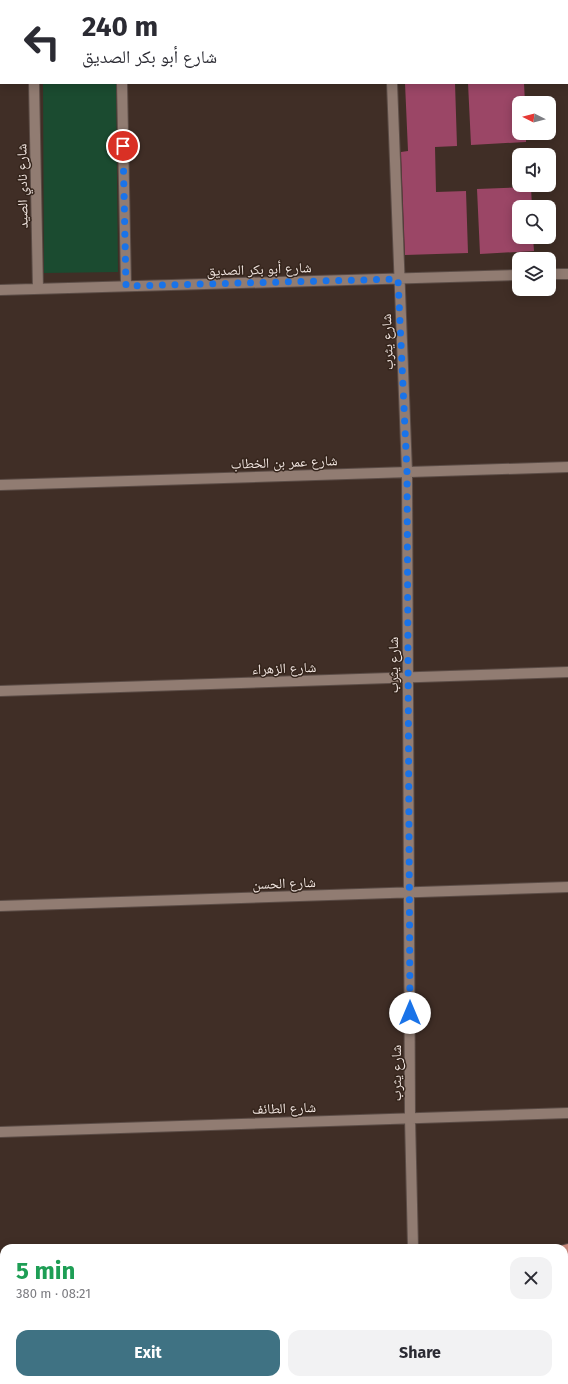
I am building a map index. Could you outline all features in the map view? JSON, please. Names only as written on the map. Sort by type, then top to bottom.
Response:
[{"type":"street","name":"شارع نادي الصيد","points":[[34,84],[38,289]]},
{"type":"street","points":[[122,84],[126,286]]},
{"type":"street","name":"شارع يثرب","points":[[392,84],[398,279],[407,472],[410,1118],[413,1244]]},
{"type":"street","points":[[556,274],[568,274]]},
{"type":"street","name":"شارع أبو بكر الصديق","points":[[0,290],[512,275]]},
{"type":"street","name":"شارع عمر بن الخطاب","points":[[0,485],[568,467]]},
{"type":"street","name":"شارع الزهراء","points":[[0,691],[568,672]]},
{"type":"street","name":"شارع الحسن","points":[[0,906],[568,887]]},
{"type":"street","name":"شارع الطائف","points":[[0,1132],[568,1112]]},
{"type":"green space","points":[[43,84],[116,84],[118,272],[44,273]]},
{"type":"building","points":[[405,84],[455,84],[457,146],[435,147],[436,192],[466,191],[468,253],[405,255],[401,152],[408,151]]},
{"type":"building","points":[[468,84],[524,84],[525,96],[512,96],[512,140],[526,140],[526,142],[471,145]]},
{"type":"building","points":[[512,188],[512,192],[531,192],[532,200],[512,200],[512,244],[534,244],[534,251],[480,254],[477,189]]},
{"type":"route","points":[[123,146],[126,286],[398,279],[407,472],[410,1013]]}]
